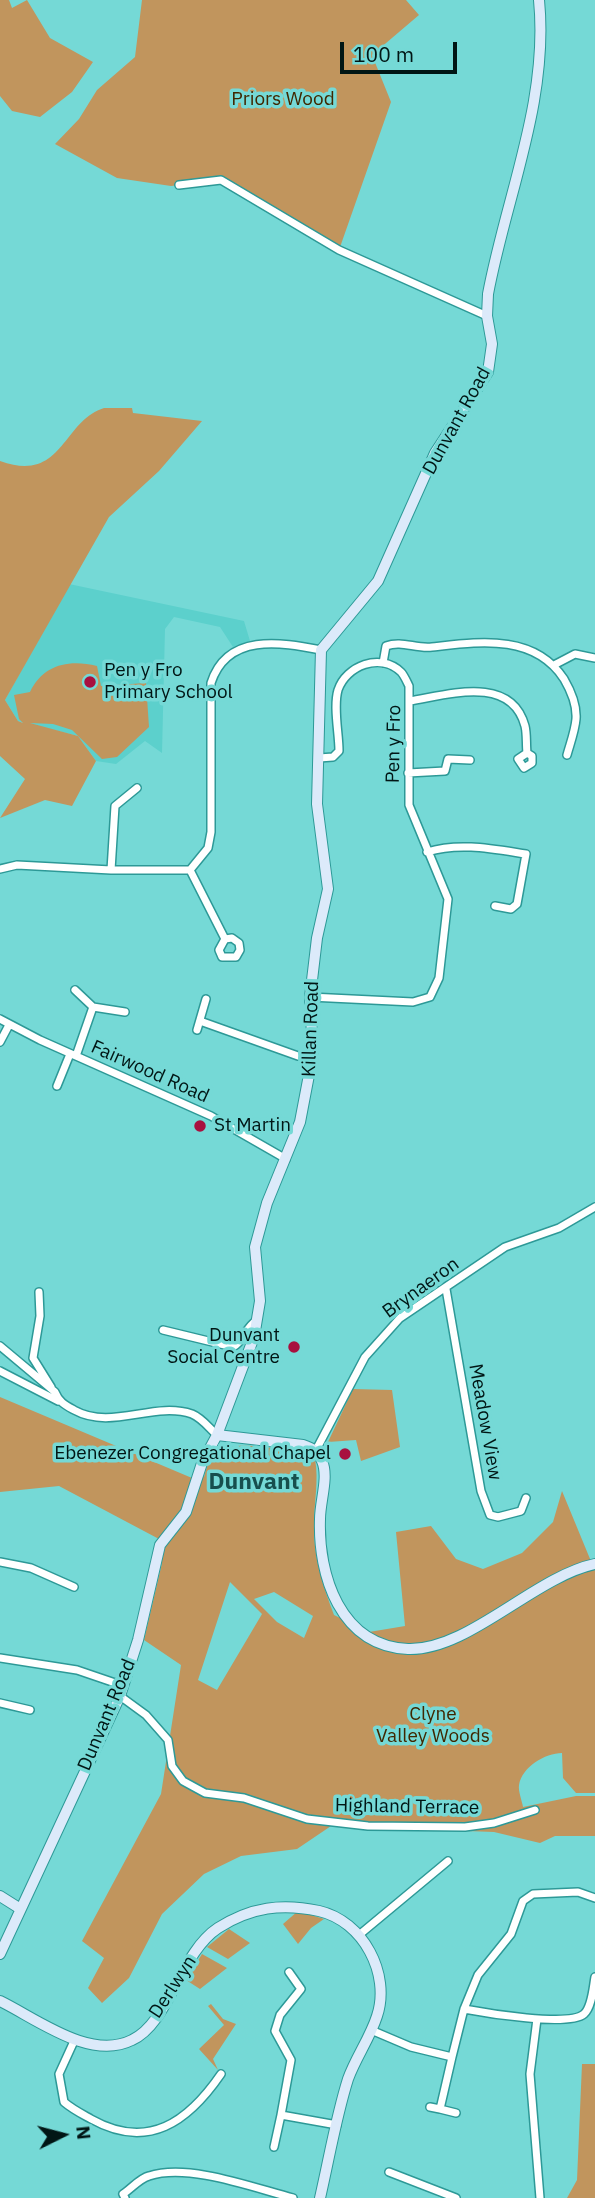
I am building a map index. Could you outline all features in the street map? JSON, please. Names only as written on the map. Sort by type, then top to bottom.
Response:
[{"type":"street","name":"Dunvant Road","points":[[321,650],[378,581],[435,453],[488,372],[492,344],[487,316],[496,254],[532,114],[541,60],[538,0]]},
{"type":"street","points":[[179,185],[221,180],[339,250],[487,316]]},
{"type":"street","points":[[190,870],[208,848],[211,832],[211,683],[221,663],[245,646],[265,642],[321,650]]},
{"type":"street","points":[[319,758],[333,757],[339,751],[337,694],[349,671],[363,664],[383,663],[386,646],[397,642],[425,648],[457,642],[496,642],[524,648],[554,665],[573,695],[576,711],[566,755]]},
{"type":"street","name":"Killan Road","points":[[217,1435],[254,1337],[260,1301],[255,1247],[267,1203],[300,1122],[313,1054],[310,997],[317,938],[328,890],[317,804],[321,650]]},
{"type":"street","points":[[554,665],[575,654],[595,658]]},
{"type":"street","name":"Pen y Fro","points":[[310,997],[413,1002],[430,997],[439,978],[448,899],[409,805],[409,686],[401,671],[383,663]]},
{"type":"street","points":[[410,701],[468,691],[504,698],[516,709],[525,726],[527,753]]},
{"type":"street","points":[[408,773],[445,771],[448,759],[470,761]]},
{"type":"street","points":[[111,870],[115,806],[137,788]]},
{"type":"street","points":[[427,852],[442,847],[479,847],[526,853],[517,904],[511,909],[495,906]]},
{"type":"street","points":[[0,870],[17,864],[111,870],[190,870]]},
{"type":"street","points":[[190,870],[225,939]]},
{"type":"street","points":[[75,990],[93,1007],[125,1012]]},
{"type":"street","points":[[197,1030],[206,999]]},
{"type":"street","points":[[57,1086],[93,1007]]},
{"type":"street","name":"Fairwood Road","points":[[0,1019],[73,1055],[211,1116],[286,1158]]},
{"type":"street","points":[[200,1021],[298,1056],[313,1054]]},
{"type":"street","points":[[0,1042],[9,1025]]},
{"type":"street","name":"Brynaeron","points":[[316,1450],[365,1357],[400,1318],[505,1247],[559,1228],[595,1207]]},
{"type":"street","name":"Meadow View","points":[[446,1289],[481,1490],[490,1515],[498,1517],[521,1511],[526,1498]]},
{"type":"street","points":[[39,1292],[40,1316],[33,1357],[58,1401]]},
{"type":"street","points":[[163,1330],[233,1347],[239,1343],[248,1326],[256,1321]]},
{"type":"street","points":[[0,1346],[55,1392]]},
{"type":"street","points":[[0,1371],[86,1416],[106,1419],[164,1412],[189,1413],[198,1417],[217,1435],[303,1445],[316,1450],[323,1463],[320,1520],[327,1585],[350,1623],[368,1637],[407,1649],[432,1646],[454,1638],[554,1580],[595,1564]]},
{"type":"street","name":"Dunvant Road","points":[[0,1954],[19,1908],[122,1691],[138,1640],[160,1545],[186,1513],[202,1463],[217,1435]]},
{"type":"street","points":[[0,1562],[31,1568],[57,1584],[74,1587]]},
{"type":"street","name":"Highland Terrace","points":[[0,1658],[77,1670],[122,1691],[168,1740],[172,1766],[183,1781],[205,1793],[244,1798],[307,1819],[368,1826],[465,1827],[494,1823],[535,1810]]},
{"type":"street","points":[[0,1703],[27,1708],[24,1697]]},
{"type":"street","points":[[359,1935],[449,1861]]},
{"type":"street","points":[[440,2109],[464,2008],[478,1975],[511,1934],[523,1901],[533,1894],[562,1892],[578,1892],[595,1898]]},
{"type":"street","points":[[0,1896],[19,1908]]},
{"type":"street","name":"Derlwyn","points":[[0,2001],[75,2039],[102,2048],[134,2040],[163,2010],[177,1978],[195,1952],[216,1929],[248,1911],[290,1905],[330,1914],[359,1935],[380,1974],[378,2013],[349,2078],[320,2198]]},
{"type":"street","points":[[274,2147],[293,2071],[291,2060],[275,2031],[280,2015],[304,1992],[289,1972]]},
{"type":"street","points":[[464,2008],[494,2015],[537,2019],[580,2017],[587,2011],[595,1977]]},
{"type":"street","points":[[537,2019],[530,2074],[540,2198]]},
{"type":"street","points":[[371,2029],[411,2047],[452,2057]]},
{"type":"street","points":[[75,2039],[59,2074],[64,2102],[121,2134],[146,2133],[175,2123],[203,2100],[221,2074]]},
{"type":"street","points":[[430,2107],[456,2113]]},
{"type":"street","points":[[281,2115],[337,2125]]},
{"type":"street","points":[[122,2197],[148,2176],[174,2172],[244,2190],[293,2198]]},
{"type":"street","points":[[389,2172],[397,2179],[459,2197]]},
{"type":"shaded area","name":"Pen y Fro Primary School","points":[[69,584],[244,621],[250,641],[233,647],[220,627],[174,617],[165,629],[162,753],[145,741],[116,764],[96,761],[78,736],[18,721],[5,700]]},
{"type":"green space","points":[[0,0],[9,0],[12,8],[27,0],[50,38],[93,62],[72,92],[40,117],[12,111],[0,96]]},
{"type":"green space","name":"Priors Wood","points":[[142,0],[406,0],[419,15],[372,55],[391,102],[339,250],[221,180],[171,186],[117,178],[55,144],[79,119],[97,90],[135,57]]},
{"type":"green space","points":[[104,408],[132,408],[133,413],[202,421],[159,471],[109,517],[5,700],[18,721],[23,723],[19,719],[14,695],[30,692],[42,676],[57,666],[76,663],[97,666],[101,686],[146,683],[149,727],[117,757],[102,759],[72,730],[53,724],[30,723],[78,736],[96,761],[72,806],[45,800],[0,818],[25,779],[0,756],[0,461],[21,466],[37,464],[50,458],[79,425]]},
{"type":"green space","points":[[353,1389],[392,1390],[400,1447],[361,1461],[356,1440],[328,1442]]},
{"type":"green space","name":"Clyne Valley Woods","points":[[0,1397],[192,1478],[204,1477],[214,1454],[229,1447],[268,1447],[307,1455],[315,1459],[315,1548],[330,1604],[334,1615],[369,1632],[405,1626],[396,1532],[431,1526],[456,1559],[483,1569],[522,1553],[553,1522],[562,1491],[595,1571],[595,1793],[576,1793],[563,1778],[562,1753],[542,1758],[529,1767],[521,1778],[519,1790],[523,1807],[576,1796],[595,1796],[595,1836],[555,1836],[540,1843],[494,1832],[331,1826],[297,1849],[241,1856],[204,1874],[162,1914],[129,1978],[102,2003],[88,1988],[104,1958],[82,1941],[161,1794],[181,1665],[144,1640],[162,1563],[159,1539],[59,1486],[0,1492]],"holes":[[[230,1582],[262,1614],[217,1690],[198,1680]],[[274,1592],[313,1616],[304,1638],[277,1622],[254,1599]]]},
{"type":"green space","points":[[298,1911],[324,1919],[311,1928],[298,1944],[283,1924]]},
{"type":"green space","points":[[229,1929],[250,1943],[228,1959],[207,1947]]},
{"type":"green space","points":[[202,1954],[227,1968],[200,1989],[186,1980]]},
{"type":"green space","points":[[211,2004],[223,2019],[236,2024],[213,2059],[218,2070],[199,2049],[224,2025],[208,2006]]},
{"type":"green space","points":[[582,2064],[595,2064],[595,2198],[567,2198],[577,2180]]},
{"type":"place","name":"Pen y Fro Primary School","points":[[90,682]]},
{"type":"place","name":"St Martin","points":[[200,1126]]},
{"type":"place","name":"Dunvant Social Centre","points":[[294,1347]]},
{"type":"place","name":"Ebenezer Congregational Chapel","points":[[345,1454]]},
{"type":"district","name":"Dunvant","points":[[254,1482]]}]
